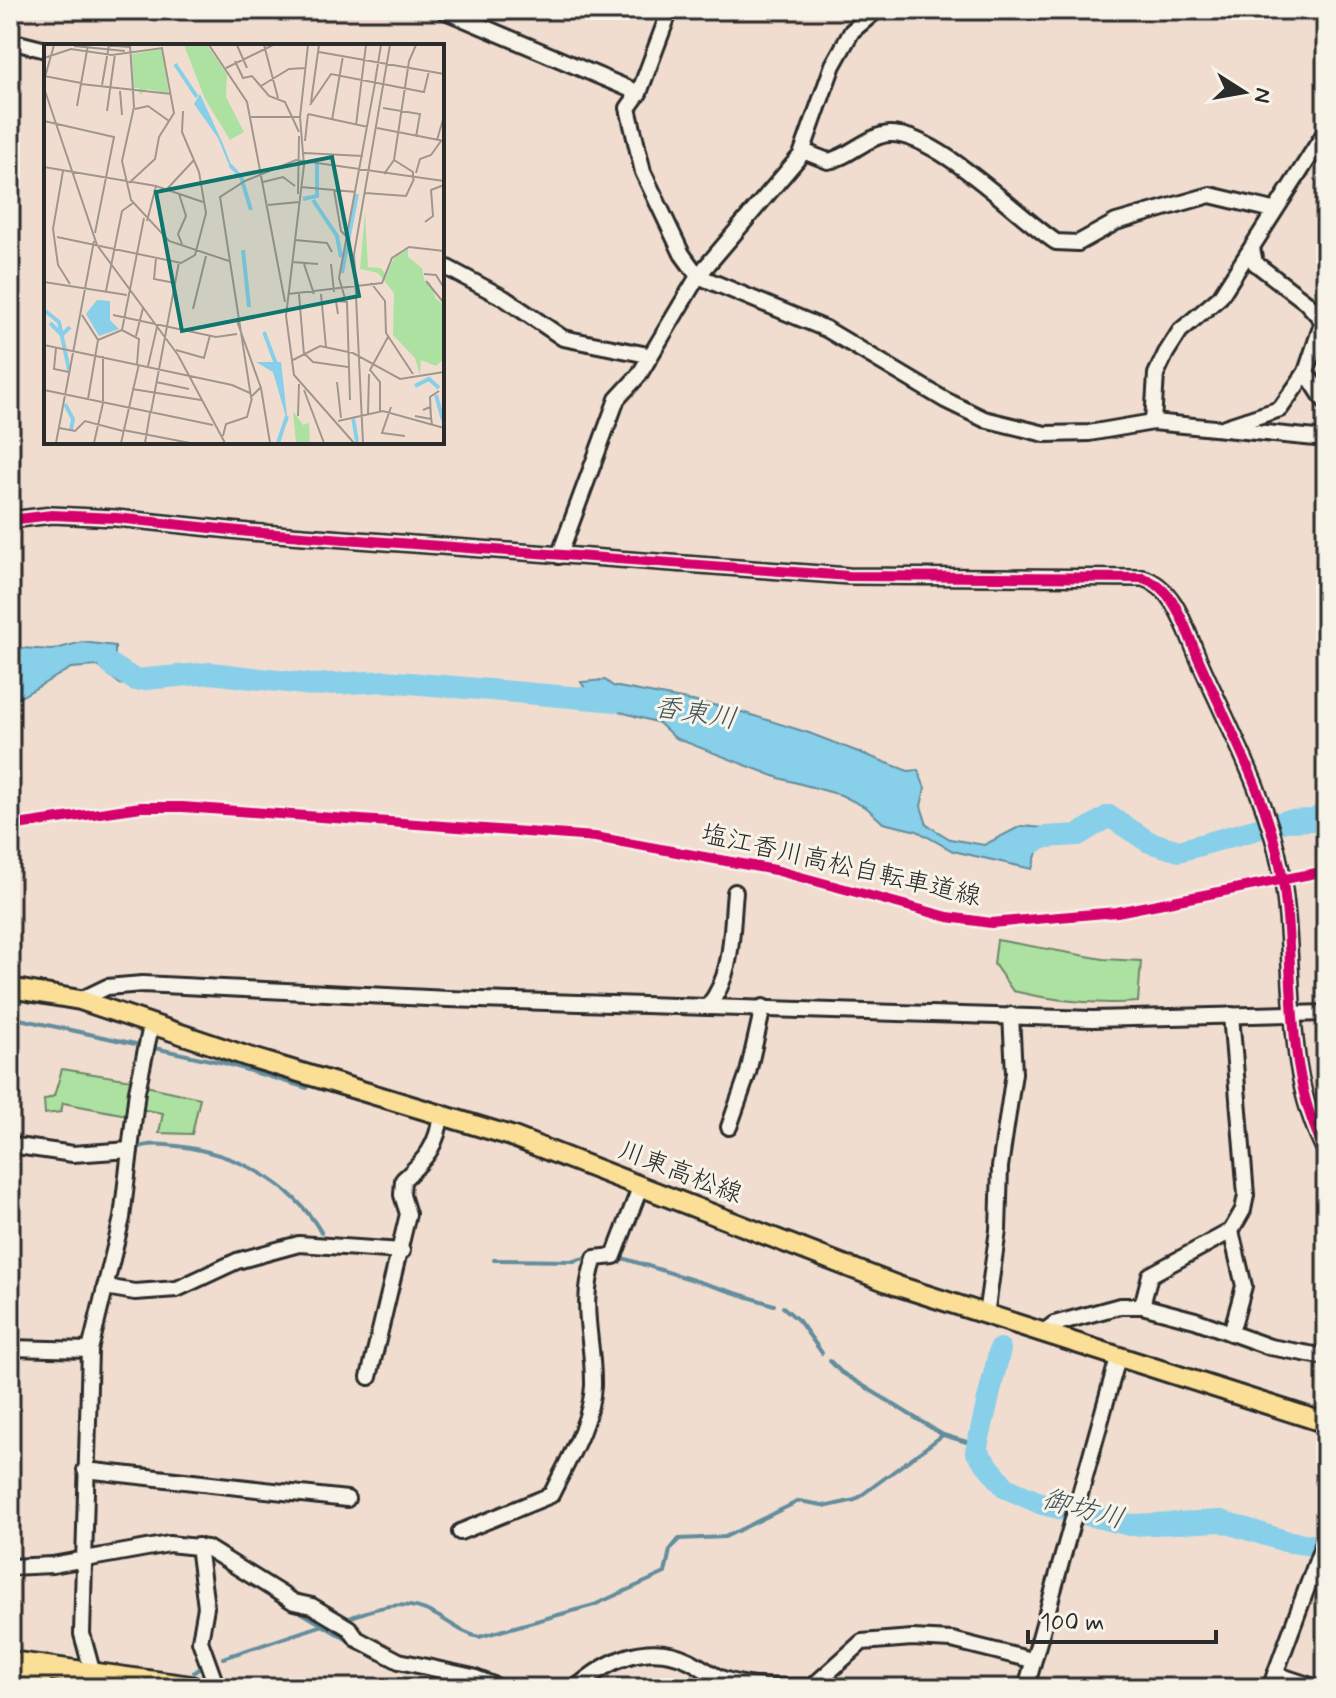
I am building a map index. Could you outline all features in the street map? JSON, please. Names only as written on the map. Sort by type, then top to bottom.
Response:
[{"type":"highway","points":[[10,1663],[92,1681],[191,1688]]},
{"type":"highway","points":[[10,1684],[42,1688]]},
{"type":"main road","name":"川東高松線","points":[[10,988],[80,1000],[151,1026],[441,1114],[641,1185],[898,1286],[1326,1423]]},
{"type":"street","points":[[670,10],[639,93],[628,108],[633,142],[643,172],[682,254],[698,276],[826,329],[945,400],[984,419],[1045,434],[1089,433],[1153,422],[1326,439]]},
{"type":"street","points":[[559,556],[602,430],[617,399],[639,375],[648,355],[698,276],[803,151],[833,65],[852,31],[877,10]]},
{"type":"street","points":[[450,11],[639,93]]},
{"type":"street","points":[[10,41],[44,50]]},
{"type":"street","points":[[1153,422],[1156,374],[1166,353],[1180,331],[1220,297],[1326,131]]},
{"type":"street","points":[[803,151],[828,161],[878,137],[904,137],[950,158],[1056,242],[1078,243],[1116,222],[1210,195],[1273,210]]},
{"type":"street","points":[[1220,429],[1280,409],[1306,372],[1323,321],[1306,302],[1255,263],[1252,248]]},
{"type":"street","points":[[444,266],[504,298],[563,338],[648,355]]},
{"type":"street","points":[[1306,372],[1326,403]]},
{"type":"street","points":[[10,520],[52,515],[116,518],[559,556],[924,579],[1143,578],[1156,582],[1166,591],[1249,770],[1281,872],[1291,959],[1292,1013],[1305,1096],[1326,1152]]},
{"type":"street","points":[[708,1006],[721,991],[727,972],[735,892]]},
{"type":"street","points":[[80,1000],[107,987],[142,984],[448,999],[1093,1019],[1326,1013]]},
{"type":"street","points":[[729,1127],[748,1073],[763,1007]]},
{"type":"street","points":[[986,1315],[998,1230],[1000,1167],[1014,1073],[1011,1015]]},
{"type":"street","points":[[1142,1306],[1150,1275],[1231,1231],[1243,1210],[1246,1195],[1231,1015]]},
{"type":"street","points":[[92,1681],[82,1634],[90,1350],[122,1218],[137,1091],[151,1026]]},
{"type":"street","points":[[369,1377],[402,1251],[408,1214],[402,1195],[403,1180],[427,1158],[438,1139],[441,1114]]},
{"type":"street","points":[[10,1145],[73,1154],[130,1150]]},
{"type":"street","points":[[460,1532],[551,1495],[577,1441],[593,1387],[585,1308],[586,1283],[595,1258],[614,1256],[641,1185]]},
{"type":"street","points":[[1231,1231],[1244,1286],[1231,1333]]},
{"type":"street","points":[[105,1287],[135,1292],[177,1289],[237,1261],[299,1244],[402,1251]]},
{"type":"street","points":[[1042,1333],[1054,1324],[1120,1306],[1142,1306],[1270,1347],[1326,1357]]},
{"type":"street","points":[[10,1348],[90,1350]]},
{"type":"street","points":[[1026,1688],[1118,1358]]},
{"type":"street","points":[[85,1470],[347,1499]]},
{"type":"street","points":[[1317,1688],[1272,1681],[1326,1536]]},
{"type":"street","points":[[10,1567],[52,1565],[169,1544],[207,1548],[294,1602],[312,1606],[349,1628],[357,1639],[399,1661],[473,1677],[501,1688]]},
{"type":"street","points":[[198,1546],[206,1607],[200,1641],[217,1688]]},
{"type":"street","points":[[576,1688],[588,1677],[636,1651],[663,1651],[686,1659],[723,1679],[751,1687],[812,1688],[862,1642],[912,1638],[952,1640],[1032,1660]]},
{"type":"green space","points":[[997,940],[1103,959],[1141,961],[1138,1002],[1075,1001],[1013,991],[994,964]]},
{"type":"green space","points":[[62,1069],[132,1080],[127,1115],[63,1103],[61,1112],[45,1114],[44,1100],[54,1096]]},
{"type":"green space","points":[[146,1086],[200,1098],[192,1134],[159,1133],[163,1113],[140,1109]]},
{"type":"water","points":[[82,642],[115,646],[115,666],[135,675],[136,686],[120,684],[98,666],[71,668],[10,703],[10,656],[22,648],[52,650]]},
{"type":"water","points":[[605,680],[613,686],[729,708],[809,733],[908,771],[918,770],[925,788],[921,806],[927,825],[950,839],[984,845],[1021,826],[1044,828],[1032,869],[953,851],[917,831],[883,823],[867,808],[841,795],[779,778],[675,738],[659,723],[596,705],[581,682]]},
{"type":"waterway","name":"香東川","points":[[110,664],[135,680],[211,673],[312,685],[386,681],[617,701]]},
{"type":"waterway","name":"香東川","points":[[1010,852],[1046,837],[1078,835],[1109,816],[1149,842],[1179,851],[1286,821],[1314,820],[1326,812]]},
{"type":"waterway","points":[[10,1017],[224,1063],[307,1088]]},
{"type":"waterway","points":[[135,1149],[160,1144],[177,1146],[240,1163],[259,1172],[294,1198],[321,1232]]},
{"type":"waterway","points":[[494,1260],[574,1261],[588,1257]]},
{"type":"waterway","points":[[619,1257],[774,1305]]},
{"type":"waterway","points":[[783,1307],[799,1321],[822,1353]]},
{"type":"waterway","name":"御坊川","points":[[1000,1349],[976,1451],[1006,1488],[1042,1504],[1130,1525],[1221,1521],[1285,1541],[1311,1545]]},
{"type":"waterway","points":[[830,1361],[841,1372],[943,1435]]},
{"type":"waterway","points":[[349,1618],[391,1606],[412,1606],[479,1637],[594,1605],[665,1573],[670,1550],[679,1539],[725,1537],[799,1501],[828,1506],[855,1500],[943,1435],[977,1445]]},
{"type":"waterway","points":[[292,1607],[353,1643]]},
{"type":"waterway","points":[[223,1658],[323,1625]]},
{"type":"waterway","points":[[194,1672],[204,1666]]},
{"type":"cycle path","points":[[10,520],[52,515],[116,518],[249,532],[849,576],[1143,578],[1154,583],[1172,601],[1184,624],[1246,763],[1275,843],[1286,905],[1296,1050],[1302,1085],[1326,1152]]},
{"type":"cycle path","name":"塩江香川高松自転車道線","points":[[10,826],[141,807],[183,807],[595,837],[775,870],[948,917],[991,923],[1117,912],[1326,871]]}]
